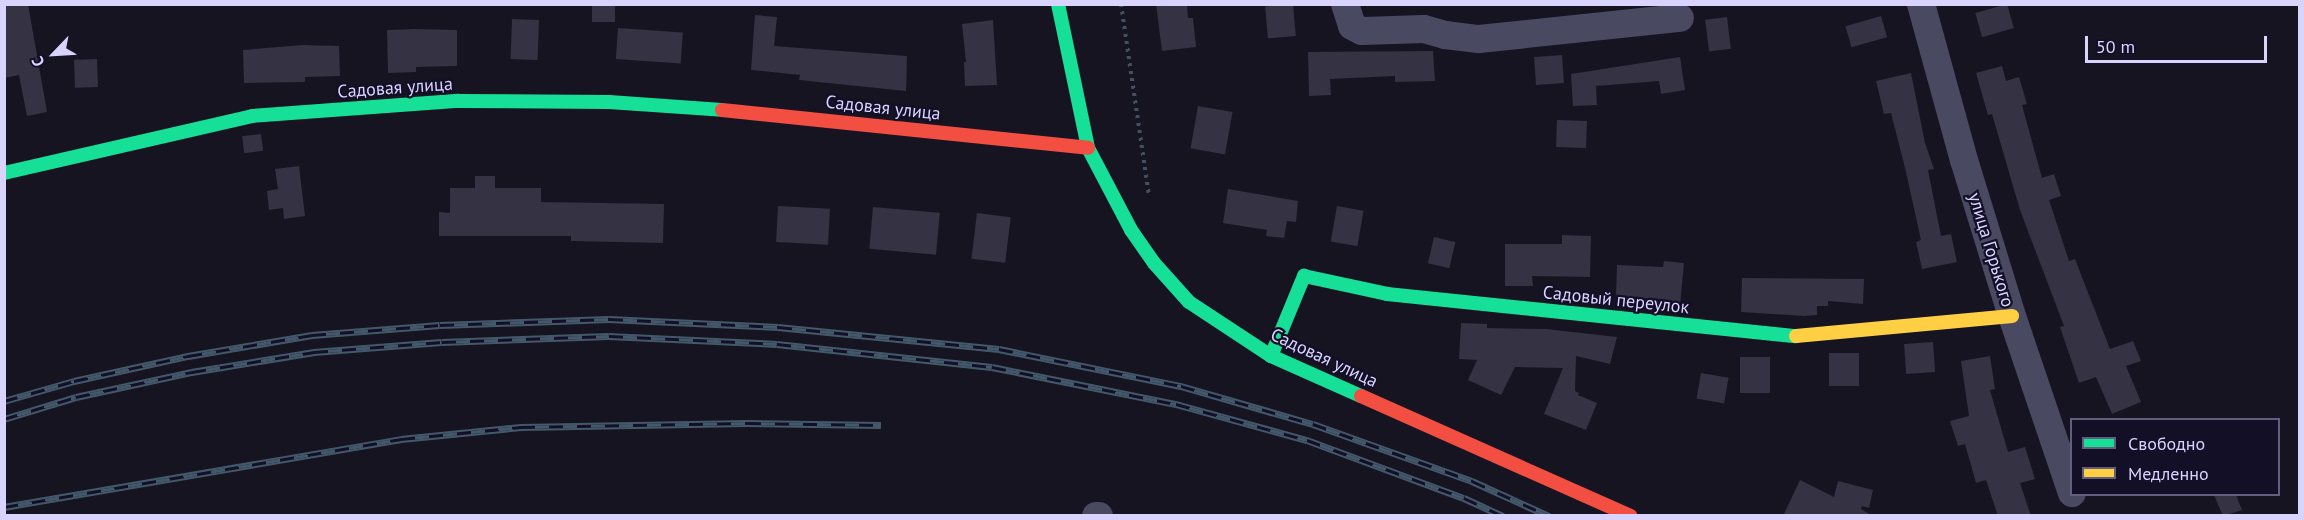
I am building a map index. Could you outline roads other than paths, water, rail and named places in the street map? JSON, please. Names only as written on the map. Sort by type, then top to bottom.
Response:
[{"type":"street","points":[[1058,4],[1088,148]]},
{"type":"street","points":[[1345,4],[1352,26],[1362,31],[1424,28],[1445,35],[1479,39],[1680,18]]},
{"type":"street","name":"улица Горького","points":[[1921,4],[1964,160],[2012,316],[2070,488]]},
{"type":"street","name":"Садовая улица","points":[[4,173],[252,116],[458,101],[609,102],[769,114],[1088,148],[1131,230],[1154,263],[1190,302],[1270,356],[1630,516]]},
{"type":"street","name":"Садовый переулок","points":[[1270,356],[1304,276],[1388,294],[1791,336],[2012,316]]},
{"type":"street","name":"улица Горького","points":[[2073,496],[2079,516]]},
{"type":"railway","points":[[4,401],[74,381],[188,356],[312,335],[440,325],[609,319],[778,327],[999,349],[1181,386],[1313,424],[1472,481],[1549,516]]},
{"type":"railway","points":[[4,419],[76,397],[192,372],[314,352],[442,342],[609,336],[777,344],[992,367],[1176,404],[1307,440],[1464,498],[1503,516]]},
{"type":"railway","points":[[4,507],[401,439],[521,427],[747,423],[881,425]]}]
